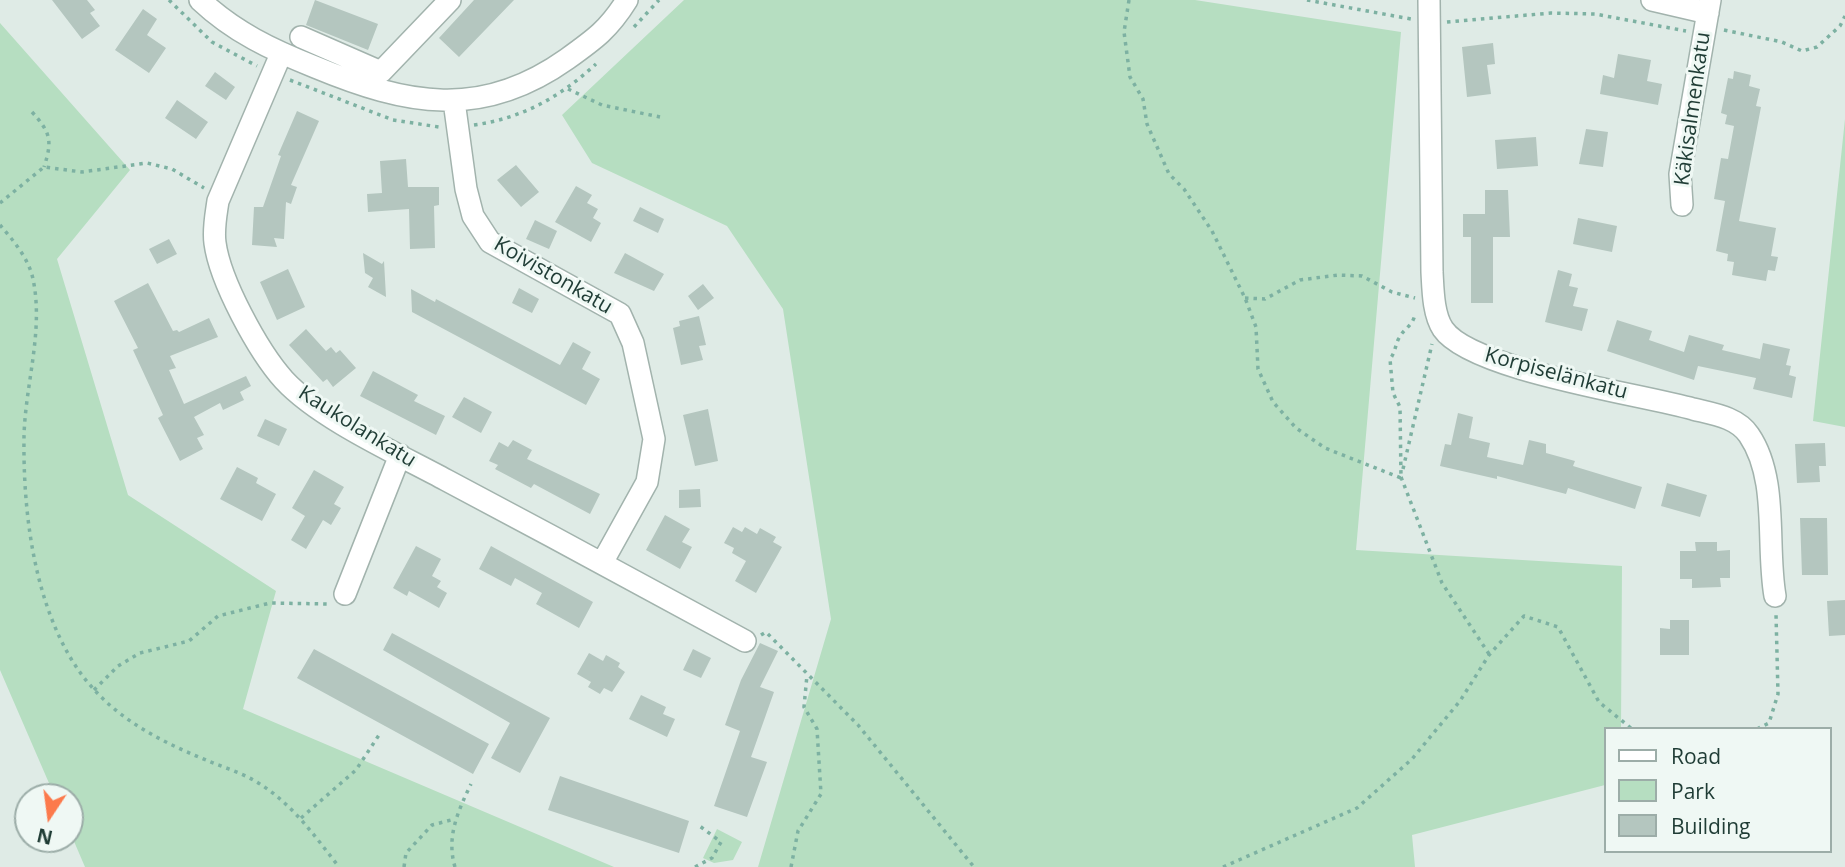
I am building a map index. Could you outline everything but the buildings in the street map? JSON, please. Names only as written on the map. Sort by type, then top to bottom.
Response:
[{"type":"street","points":[[200,0],[222,20],[281,54],[383,93],[454,101],[495,95],[538,78],[591,44],[611,27],[627,0]]},
{"type":"street","points":[[301,37],[381,72],[450,0]]},
{"type":"street","points":[[1429,0],[1426,298],[1441,324]]},
{"type":"street","points":[[1652,0],[1706,18]]},
{"type":"street","name":"Käkisalmenkatu","points":[[1682,205],[1680,174],[1706,18]]},
{"type":"street","name":"Kaukolankatu","points":[[281,54],[218,201],[215,244],[243,314],[272,363],[300,395],[400,455],[745,641]]},
{"type":"street","name":"Koivistonkatu","points":[[454,101],[466,189],[473,216],[490,242],[620,314],[633,343],[654,439],[648,482],[601,563]]},
{"type":"street","name":"Korpiselänkatu","points":[[1441,324],[1465,348],[1503,363],[1692,408],[1738,424],[1748,433],[1763,459],[1770,566],[1775,596]]},
{"type":"street","points":[[345,594],[400,455]]},
{"type":"path","points":[[1129,0],[1124,32],[1130,77],[1143,99],[1147,124],[1169,174],[1184,189],[1212,232],[1245,298],[1256,327],[1258,369],[1273,402],[1296,428],[1325,448],[1401,478]]},
{"type":"path","points":[[1307,0],[1429,22],[1469,22],[1551,13],[1706,18],[1802,51],[1817,47],[1839,26],[1845,16]]},
{"type":"path","points":[[568,89],[602,105],[660,117]]},
{"type":"path","points":[[0,203],[44,167],[49,150],[48,130],[32,112]]},
{"type":"path","points":[[44,167],[82,172],[148,163],[172,169],[196,181],[218,201]]},
{"type":"path","points":[[0,225],[24,258],[33,277],[36,329],[25,406],[24,461],[32,539],[43,590],[69,656],[94,690],[129,723],[163,743],[253,780],[279,797],[301,818],[339,867]]},
{"type":"path","points":[[1245,298],[1265,299],[1300,280],[1338,275],[1362,276],[1392,292],[1426,298],[1399,338],[1398,349],[1390,359],[1393,393],[1400,407],[1401,478],[1442,583],[1489,654]]},
{"type":"path","points":[[1401,478],[1434,333],[1441,324]]},
{"type":"path","points":[[94,690],[118,666],[140,653],[189,641],[218,616],[270,604],[326,606],[345,594]]},
{"type":"path","points":[[1761,727],[1769,723],[1778,694],[1775,596]]},
{"type":"path","points":[[1223,867],[1357,808],[1412,759],[1460,701],[1489,654],[1524,616],[1558,627],[1599,702],[1630,727]]},
{"type":"path","points":[[745,641],[766,632],[858,725],[974,867]]},
{"type":"path","points":[[791,867],[798,831],[821,794],[817,729],[804,707],[807,675]]},
{"type":"path","points":[[301,818],[356,771],[379,735]]},
{"type":"path","points":[[456,867],[452,854],[455,819],[471,785]]},
{"type":"path","points":[[404,867],[406,853],[432,825],[455,819]]},
{"type":"path","points":[[695,867],[712,858],[721,842],[697,824]]},
{"type":"green space","points":[[684,0],[1195,0],[1401,32],[1356,550],[1622,566],[1621,727],[1604,727],[1604,785],[1412,835],[1415,867],[758,867],[831,619],[783,309],[727,226],[592,163],[562,115]]},
{"type":"green space","points":[[0,23],[130,170],[57,259],[128,495],[276,591],[243,709],[614,867],[85,867],[79,853],[84,853],[84,783],[49,783],[0,670]]},
{"type":"green space","points":[[1845,119],[1845,427],[1813,421]]},
{"type":"green space","points":[[717,829],[742,842],[733,860],[714,863],[703,858]]}]
